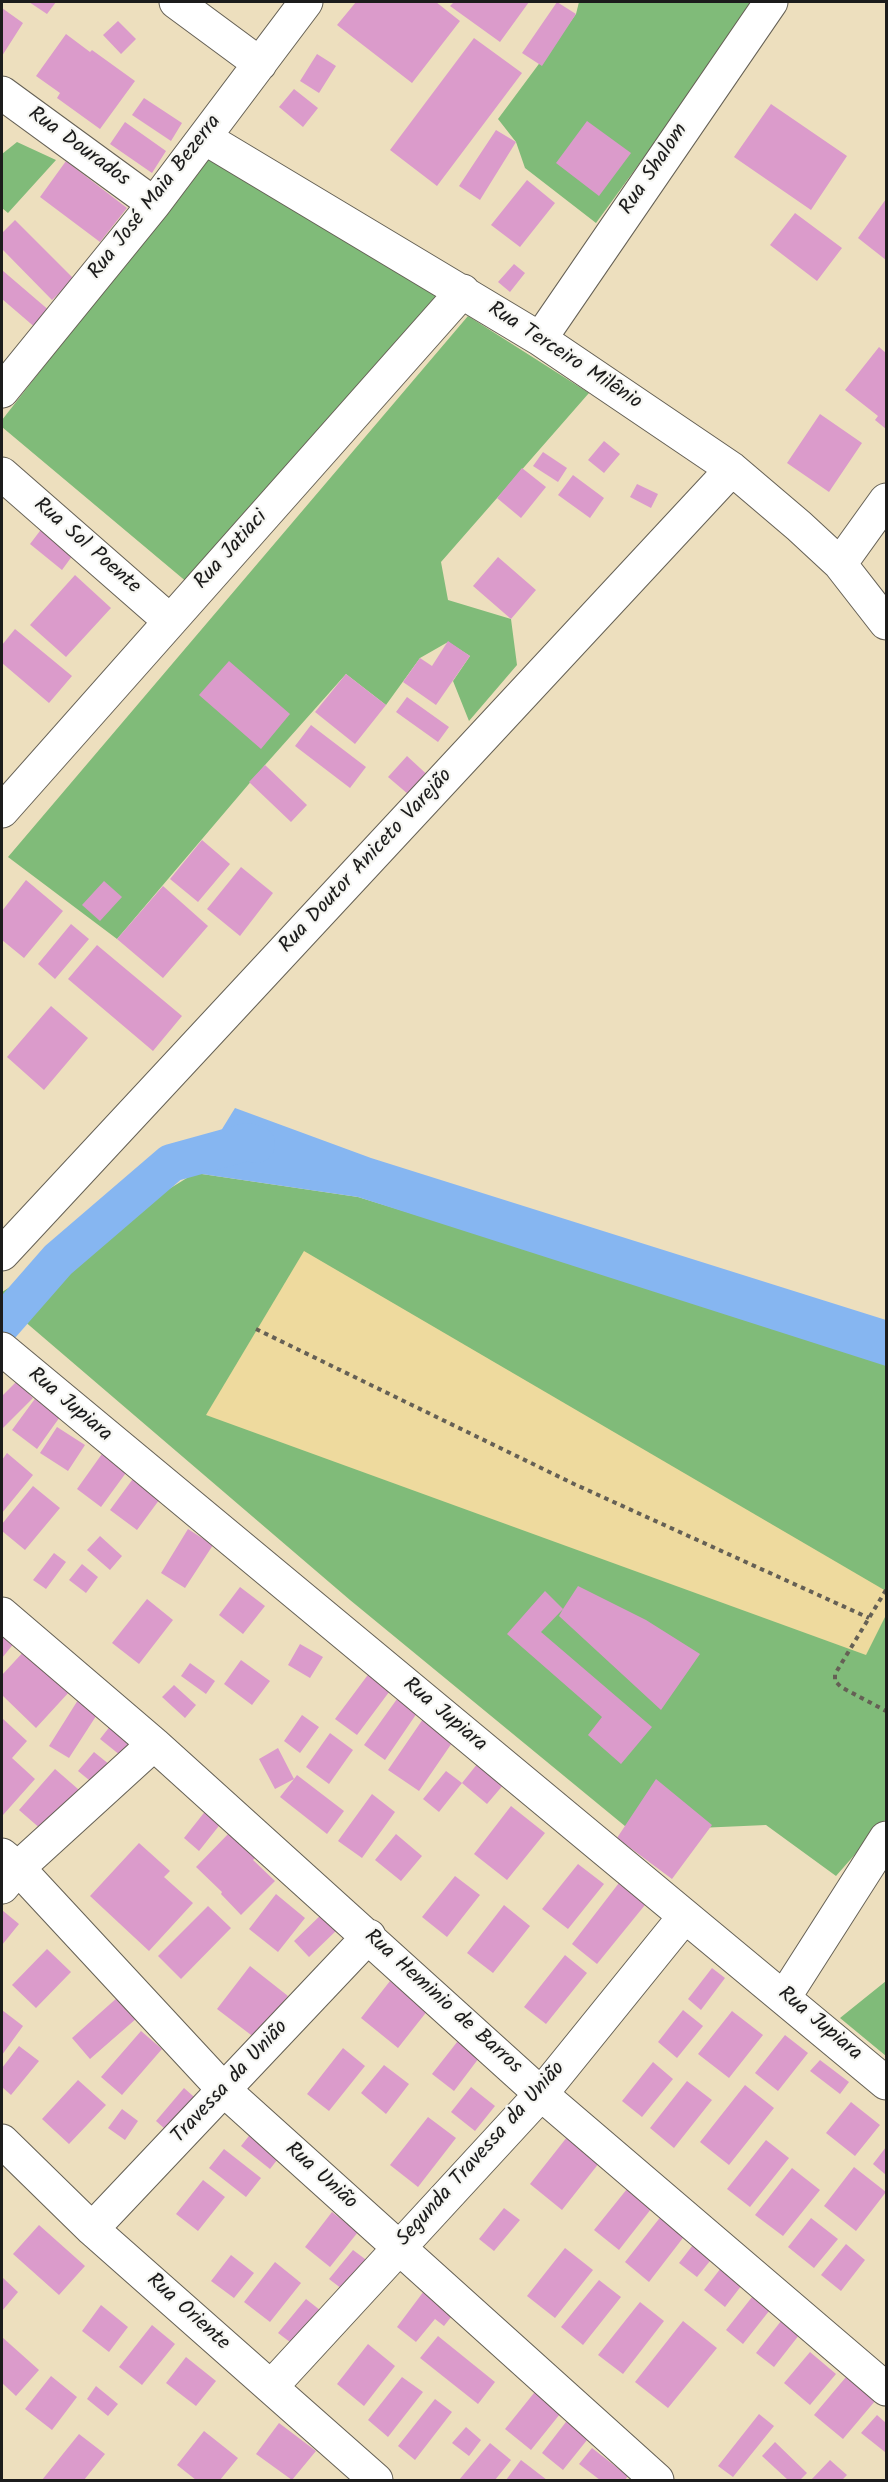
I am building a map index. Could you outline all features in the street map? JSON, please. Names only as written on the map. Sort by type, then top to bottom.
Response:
[{"type":"street","points":[[176,2],[260,64]]},
{"type":"street","name":"Rua José Maia Bezerra","points":[[2,391],[154,204],[306,2]]},
{"type":"street","name":"Rua Shalom","points":[[540,339],[771,2]]},
{"type":"street","name":"Rua Dourados","points":[[2,93],[154,204]]},
{"type":"street","name":"Rua Terceiro Milênio","points":[[205,138],[540,339],[732,469],[840,564],[886,623]]},
{"type":"street","name":"Rua Jatiaci","points":[[2,811],[463,291]]},
{"type":"street","name":"Rua Doutor Aniceto Varejão","points":[[2,1254],[732,469]]},
{"type":"street","name":"Rua Sol Poente","points":[[2,474],[170,621]]},
{"type":"street","points":[[840,564],[886,500]]},
{"type":"street","name":"Rua Jupiara","points":[[7,1355],[685,1916],[785,1996],[886,2083]]},
{"type":"street","name":"Rua Heminio de Barros","points":[[2,1614],[154,1744],[369,1936],[541,2094],[886,2389]]},
{"type":"street","points":[[7,1870],[154,1744]]},
{"type":"street","points":[[785,1996],[886,1838]]},
{"type":"street","name":"Rua União","points":[[7,1870],[224,2090],[657,2481]]},
{"type":"street","name":"Segunda Travessa da União","points":[[271,2387],[541,2094],[685,1916]]},
{"type":"street","name":"Travessa da União","points":[[92,2229],[369,1936]]},
{"type":"street","name":"Rua Oriente","points":[[5,2151],[376,2481]]},
{"type":"path","points":[[256,1329],[574,1484],[869,1618]]},
{"type":"path","points":[[886,1590],[836,1674],[835,1681],[841,1687],[886,1712]]},
{"type":"green space","points":[[579,2],[757,2],[596,223],[525,168],[516,142],[498,119],[576,14]]},
{"type":"green space","points":[[17,142],[56,160],[8,213],[2,208],[2,154]]},
{"type":"green space","points":[[211,152],[443,295],[188,583],[2,427],[2,420]]},
{"type":"green space","points":[[468,316],[589,393],[441,562],[448,600],[511,619],[517,665],[469,721],[453,681],[470,656],[448,642],[420,658],[386,705],[346,674],[117,939],[8,857]]},
{"type":"green space","points":[[195,1173],[358,1197],[886,1359],[886,1819],[836,1876],[766,1825],[631,1831],[350,1600],[2,1302],[2,1292]]},
{"type":"green space","points":[[886,1981],[886,2056],[840,2018]]},
{"type":"sand","points":[[304,1251],[886,1591],[886,1615],[866,1655],[206,1415]]},
{"type":"water","points":[[235,1108],[371,1158],[886,1320],[886,1366],[358,1197],[195,1173]]},
{"type":"building","points":[[29,2],[56,2],[47,14]]},
{"type":"building","points":[[356,2],[436,2],[460,21],[412,83],[337,25]]},
{"type":"building","points":[[454,2],[529,2],[500,42],[450,6]]},
{"type":"building","points":[[557,2],[576,14],[542,66],[522,53]]},
{"type":"building","points":[[2,8],[23,23],[2,56]]},
{"type":"building","points":[[118,21],[136,39],[121,54],[103,35]]},
{"type":"building","points":[[66,34],[135,81],[100,129],[57,98],[60,93],[36,76]]},
{"type":"building","points":[[474,38],[522,73],[437,186],[390,150]]},
{"type":"building","points":[[317,54],[336,66],[319,93],[300,81]]},
{"type":"building","points":[[294,89],[318,108],[303,127],[279,107]]},
{"type":"building","points":[[144,98],[182,123],[171,141],[132,115]]},
{"type":"building","points":[[771,104],[847,156],[811,210],[734,157]]},
{"type":"building","points":[[587,121],[631,153],[599,196],[556,163]]},
{"type":"building","points":[[125,122],[166,151],[152,173],[110,144]]},
{"type":"building","points":[[496,130],[516,142],[480,200],[459,186]]},
{"type":"building","points":[[66,161],[127,208],[100,242],[40,197]]},
{"type":"building","points":[[527,180],[555,203],[520,247],[491,225]]},
{"type":"building","points":[[886,199],[886,260],[858,238]]},
{"type":"building","points":[[795,213],[842,248],[817,281],[770,245]]},
{"type":"building","points":[[15,220],[74,279],[52,300],[2,249],[2,233]]},
{"type":"building","points":[[514,264],[525,273],[510,292],[498,282]]},
{"type":"building","points":[[2,270],[51,312],[37,329],[2,299]]},
{"type":"building","points":[[879,347],[886,353],[886,429],[875,420],[878,416],[845,390]]},
{"type":"building","points":[[820,414],[862,443],[829,492],[787,463]]},
{"type":"building","points":[[604,441],[620,454],[604,473],[588,460]]},
{"type":"building","points":[[543,452],[567,468],[558,482],[533,466]]},
{"type":"building","points":[[522,468],[546,487],[521,518],[497,498]]},
{"type":"building","points":[[573,475],[604,498],[590,518],[558,495]]},
{"type":"building","points":[[637,484],[658,494],[651,508],[630,497]]},
{"type":"building","points":[[46,523],[78,548],[62,570],[30,544]]},
{"type":"building","points":[[498,557],[536,590],[511,619],[473,586]]},
{"type":"building","points":[[75,575],[111,608],[66,657],[30,625]]},
{"type":"building","points":[[15,629],[72,676],[49,703],[2,663],[2,645]]},
{"type":"building","points":[[448,641],[470,656],[436,705],[403,682],[420,658],[432,666]]},
{"type":"building","points":[[229,661],[290,714],[261,749],[199,695]]},
{"type":"building","points":[[346,674],[386,705],[355,744],[315,712]]},
{"type":"building","points":[[407,697],[449,727],[438,742],[396,712]]},
{"type":"building","points":[[311,725],[366,767],[350,788],[295,746]]},
{"type":"building","points":[[407,756],[433,780],[415,800],[388,777]]},
{"type":"building","points":[[265,765],[307,805],[291,822],[249,782]]},
{"type":"building","points":[[202,840],[230,864],[198,902],[170,879]]},
{"type":"building","points":[[241,867],[273,893],[240,936],[207,909]]},
{"type":"building","points":[[26,880],[63,911],[24,958],[2,940],[2,911]]},
{"type":"building","points":[[104,881],[122,897],[100,921],[82,905]]},
{"type":"building","points":[[163,886],[208,926],[163,978],[117,939]]},
{"type":"building","points":[[71,924],[89,939],[55,979],[38,964]]},
{"type":"building","points":[[97,945],[182,1016],[153,1051],[68,979]]},
{"type":"building","points":[[51,1006],[88,1038],[44,1090],[7,1057]]},
{"type":"building","points":[[17,1381],[33,1398],[2,1429],[2,1396]]},
{"type":"building","points":[[37,1396],[62,1414],[37,1449],[12,1430]]},
{"type":"building","points":[[57,1427],[85,1445],[68,1471],[40,1453]]},
{"type":"building","points":[[104,1451],[128,1470],[101,1507],[77,1489]]},
{"type":"building","points":[[7,1453],[33,1475],[2,1513],[2,1460]]},
{"type":"building","points":[[138,1472],[165,1492],[137,1530],[110,1510]]},
{"type":"building","points":[[33,1486],[60,1508],[25,1550],[2,1531],[2,1524]]},
{"type":"building","points":[[188,1529],[213,1545],[185,1588],[161,1573]]},
{"type":"building","points":[[100,1536],[122,1556],[110,1570],[87,1550]]},
{"type":"building","points":[[54,1553],[66,1562],[46,1589],[33,1580]]},
{"type":"building","points":[[82,1564],[98,1577],[86,1593],[69,1580]]},
{"type":"building","points":[[578,1586],[646,1620],[700,1654],[661,1710],[559,1616]]},
{"type":"building","points":[[240,1587],[265,1606],[243,1634],[219,1615]]},
{"type":"building","points":[[545,1591],[563,1609],[541,1632],[652,1727],[621,1764],[588,1735],[602,1717],[507,1634]]},
{"type":"building","points":[[147,1599],[173,1620],[139,1664],[112,1643]]},
{"type":"building","points":[[2,1631],[15,1642],[2,1658]]},
{"type":"building","points":[[300,1644],[323,1657],[310,1678],[288,1665]]},
{"type":"building","points":[[26,1649],[70,1691],[36,1728],[2,1695],[2,1675]]},
{"type":"building","points":[[241,1660],[270,1681],[252,1705],[224,1684]]},
{"type":"building","points":[[190,1663],[215,1681],[206,1694],[181,1676]]},
{"type":"building","points":[[370,1672],[392,1688],[357,1735],[335,1719]]},
{"type":"building","points":[[174,1685],[196,1705],[185,1718],[162,1697]]},
{"type":"building","points":[[397,1699],[417,1713],[385,1760],[364,1745]]},
{"type":"building","points":[[78,1700],[98,1713],[69,1758],[49,1746]]},
{"type":"building","points":[[302,1715],[319,1727],[300,1753],[284,1741]]},
{"type":"building","points":[[2,1718],[27,1741],[12,1758],[35,1779],[3,1815]]},
{"type":"building","points":[[423,1719],[454,1740],[419,1791],[388,1770]]},
{"type":"building","points":[[115,1720],[146,1744],[130,1763],[100,1739]]},
{"type":"building","points":[[330,1733],[353,1750],[329,1784],[306,1767]]},
{"type":"building","points":[[278,1748],[294,1779],[275,1789],[259,1759]]},
{"type":"building","points":[[94,1752],[115,1769],[100,1789],[78,1771]]},
{"type":"building","points":[[478,1763],[504,1784],[487,1804],[462,1783]]},
{"type":"building","points":[[55,1769],[86,1796],[50,1837],[19,1810]]},
{"type":"building","points":[[446,1771],[462,1783],[439,1812],[423,1799]]},
{"type":"building","points":[[297,1775],[344,1811],[327,1834],[280,1797]]},
{"type":"building","points":[[656,1779],[712,1825],[672,1879],[617,1838]]},
{"type":"building","points":[[372,1794],[395,1812],[362,1858],[338,1841]]},
{"type":"building","points":[[511,1806],[545,1833],[507,1880],[474,1854]]},
{"type":"building","points":[[207,1809],[222,1822],[199,1851],[184,1838]]},
{"type":"building","points":[[231,1831],[257,1856],[253,1860],[275,1881],[241,1915],[221,1894],[222,1892],[196,1867]]},
{"type":"building","points":[[396,1834],[422,1856],[401,1881],[375,1860]]},
{"type":"building","points":[[139,1843],[170,1871],[164,1877],[193,1903],[149,1951],[90,1896]]},
{"type":"building","points":[[578,1864],[604,1884],[568,1929],[542,1909]]},
{"type":"building","points":[[455,1876],[480,1895],[447,1937],[422,1917]]},
{"type":"building","points":[[622,1879],[649,1900],[597,1964],[572,1944]]},
{"type":"building","points":[[276,1894],[305,1918],[278,1952],[249,1929]]},
{"type":"building","points":[[504,1905],[530,1926],[493,1973],[467,1953]]},
{"type":"building","points":[[208,1906],[231,1928],[181,1979],[158,1956]]},
{"type":"building","points":[[2,1910],[19,1924],[2,1945]]},
{"type":"building","points":[[325,1911],[340,1927],[309,1957],[294,1941]]},
{"type":"building","points":[[47,1949],[71,1972],[36,2008],[12,1985]]},
{"type":"building","points":[[565,1955],[587,1973],[546,2024],[524,2007]]},
{"type":"building","points":[[250,1966],[288,1996],[255,2038],[217,2009]]},
{"type":"building","points":[[712,1968],[725,1978],[701,2010],[688,1999]]},
{"type":"building","points":[[390,1981],[428,2010],[398,2048],[361,2018]]},
{"type":"building","points":[[118,1997],[137,2018],[90,2059],[72,2038]]},
{"type":"building","points":[[2,2010],[23,2026],[2,2055]]},
{"type":"building","points":[[683,2010],[703,2026],[677,2058],[658,2042]]},
{"type":"building","points":[[732,2011],[763,2035],[729,2078],[698,2054]]},
{"type":"building","points":[[141,2031],[162,2049],[122,2095],[101,2077]]},
{"type":"building","points":[[785,2035],[808,2053],[778,2091],[755,2073]]},
{"type":"building","points":[[461,2037],[482,2054],[454,2091],[432,2074]]},
{"type":"building","points":[[19,2046],[39,2061],[11,2095],[2,2087],[2,2068]]},
{"type":"building","points":[[343,2048],[365,2066],[329,2111],[307,2094]]},
{"type":"building","points":[[820,2060],[849,2082],[840,2094],[810,2071]]},
{"type":"building","points":[[653,2062],[673,2079],[642,2117],[622,2101]]},
{"type":"building","points":[[384,2065],[409,2084],[386,2114],[361,2093]]},
{"type":"building","points":[[78,2080],[106,2105],[69,2144],[42,2119]]},
{"type":"building","points":[[687,2081],[712,2100],[674,2148],[650,2128]]},
{"type":"building","points":[[745,2085],[774,2108],[729,2165],[700,2142]]},
{"type":"building","points":[[471,2087],[495,2106],[475,2131],[451,2112]]},
{"type":"building","points":[[184,2088],[201,2103],[173,2136],[156,2121]]},
{"type":"building","points":[[851,2102],[880,2125],[855,2156],[826,2133]]},
{"type":"building","points":[[122,2109],[138,2121],[125,2140],[108,2128]]},
{"type":"building","points":[[428,2117],[456,2138],[418,2187],[390,2165]]},
{"type":"building","points":[[252,2132],[281,2155],[270,2169],[241,2146]]},
{"type":"building","points":[[571,2132],[603,2158],[562,2210],[530,2184]]},
{"type":"building","points":[[766,2140],[789,2158],[750,2207],[727,2189]]},
{"type":"building","points":[[886,2147],[886,2175],[873,2164]]},
{"type":"building","points":[[224,2149],[261,2178],[246,2197],[209,2168]]},
{"type":"building","points":[[854,2167],[886,2192],[856,2231],[824,2206]]},
{"type":"building","points":[[792,2168],[820,2190],[783,2236],[755,2215]]},
{"type":"building","points":[[203,2180],[225,2197],[198,2231],[176,2214]]},
{"type":"building","points":[[627,2189],[651,2209],[619,2250],[594,2230]]},
{"type":"building","points":[[504,2208],[520,2220],[494,2251],[479,2239]]},
{"type":"building","points":[[332,2212],[358,2232],[330,2267],[305,2247]]},
{"type":"building","points":[[662,2215],[686,2234],[649,2282],[625,2262]]},
{"type":"building","points":[[811,2218],[838,2239],[814,2268],[788,2247]]},
{"type":"building","points":[[39,2225],[85,2266],[59,2295],[13,2254]]},
{"type":"building","points":[[696,2241],[714,2256],[697,2277],[679,2263]]},
{"type":"building","points":[[846,2244],[865,2260],[841,2291],[821,2275]]},
{"type":"building","points":[[565,2248],[593,2270],[555,2318],[527,2296]]},
{"type":"building","points":[[353,2250],[369,2262],[346,2292],[329,2279]]},
{"type":"building","points":[[231,2255],[254,2273],[234,2298],[211,2281]]},
{"type":"building","points":[[275,2262],[301,2283],[270,2322],[244,2302]]},
{"type":"building","points":[[724,2264],[745,2281],[725,2307],[704,2290]]},
{"type":"building","points":[[2,2277],[18,2292],[2,2311]]},
{"type":"building","points":[[599,2280],[621,2297],[583,2345],[561,2327]]},
{"type":"building","points":[[430,2283],[459,2307],[444,2326],[435,2319],[416,2342],[397,2327]]},
{"type":"building","points":[[756,2292],[773,2306],[743,2344],[726,2330]]},
{"type":"building","points":[[306,2299],[325,2314],[298,2348],[278,2333]]},
{"type":"building","points":[[640,2302],[664,2321],[623,2374],[598,2355]]},
{"type":"building","points":[[101,2305],[128,2327],[109,2352],[82,2331]]},
{"type":"building","points":[[785,2316],[803,2330],[774,2367],[756,2353]]},
{"type":"building","points":[[683,2321],[717,2348],[668,2408],[635,2382]]},
{"type":"building","points":[[152,2325],[175,2344],[142,2385],[119,2367]]},
{"type":"building","points":[[438,2336],[495,2382],[478,2404],[420,2358]]},
{"type":"building","points":[[2,2337],[39,2370],[16,2396],[2,2383]]},
{"type":"building","points":[[368,2344],[395,2366],[364,2406],[337,2384]]},
{"type":"building","points":[[810,2352],[836,2374],[810,2405],[784,2383]]},
{"type":"building","points":[[186,2357],[216,2381],[196,2406],[166,2383]]},
{"type":"building","points":[[51,2376],[77,2397],[52,2430],[25,2409]]},
{"type":"building","points":[[402,2377],[423,2392],[388,2437],[368,2420]]},
{"type":"building","points":[[846,2377],[875,2401],[843,2439],[814,2415]]},
{"type":"building","points":[[96,2386],[118,2404],[108,2416],[87,2399]]},
{"type":"building","points":[[538,2388],[564,2409],[531,2450],[505,2429]]},
{"type":"building","points":[[435,2399],[452,2412],[415,2460],[398,2446]]},
{"type":"building","points":[[759,2414],[774,2426],[733,2477],[718,2466]]},
{"type":"building","points":[[877,2415],[886,2423],[885,2452],[861,2433]]},
{"type":"building","points":[[569,2418],[591,2435],[563,2470],[542,2453]]},
{"type":"building","points":[[279,2423],[316,2451],[292,2480],[256,2454]]},
{"type":"building","points":[[466,2427],[481,2440],[469,2456],[452,2443]]},
{"type":"building","points":[[204,2431],[238,2458],[220,2480],[196,2480],[177,2465]]},
{"type":"building","points":[[79,2434],[105,2454],[84,2480],[42,2480]]},
{"type":"building","points":[[775,2442],[807,2473],[800,2480],[788,2480],[762,2456]]},
{"type":"building","points":[[490,2443],[511,2460],[495,2480],[459,2480]]},
{"type":"building","points":[[592,2448],[628,2476],[625,2480],[600,2480],[579,2464]]},
{"type":"building","points":[[521,2460],[547,2480],[506,2480]]},
{"type":"building","points":[[830,2460],[847,2475],[842,2480],[811,2480]]},
{"type":"waterway","points":[[2,1324],[58,1260],[171,1163],[247,1142],[256,1144]]}]
